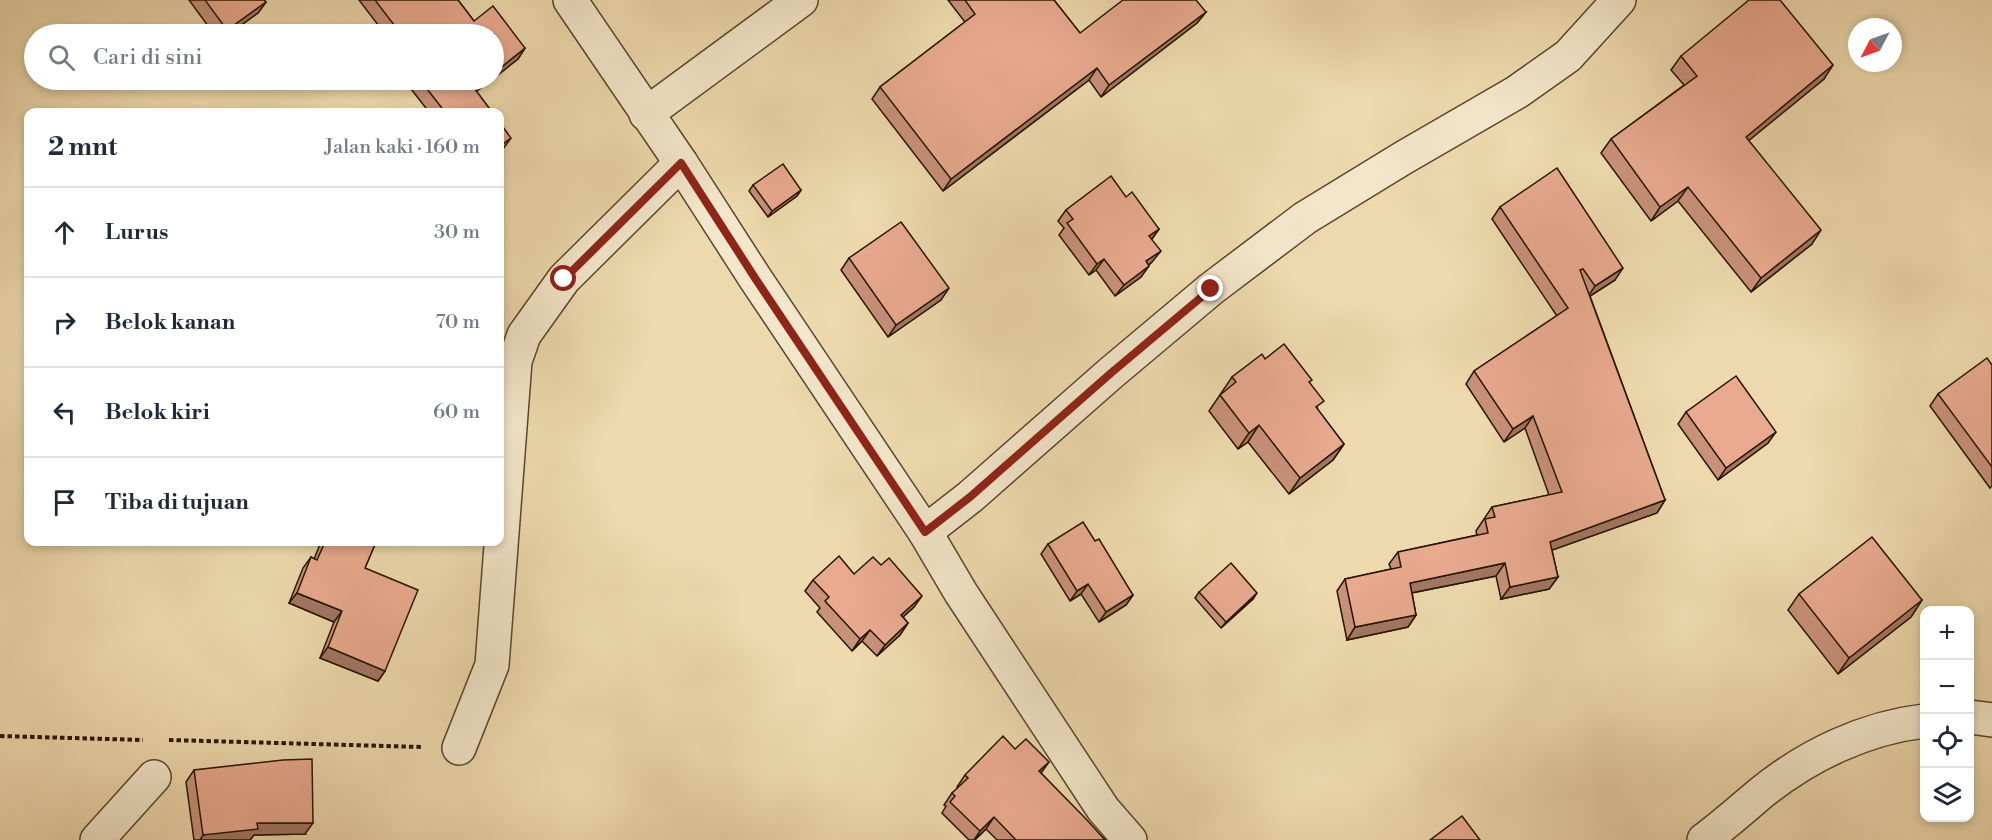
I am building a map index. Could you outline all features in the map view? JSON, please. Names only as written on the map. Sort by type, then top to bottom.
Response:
[{"type":"street","points":[[570,0],[681,163],[925,532],[961,593],[1103,809],[1130,840]]},
{"type":"street","points":[[646,114],[801,0]]},
{"type":"street","points":[[925,532],[970,497],[1211,289],[1305,218],[1526,86],[1568,56],[1619,0]]},
{"type":"street","points":[[504,506],[515,361],[524,335],[564,279],[681,163]]},
{"type":"street","points":[[459,748],[492,664],[501,546]]},
{"type":"street","points":[[1974,718],[1992,720]]},
{"type":"street","points":[[1704,840],[1763,792],[1816,755],[1868,732],[1920,722]]},
{"type":"street","points":[[97,840],[154,777]]},
{"type":"path","points":[[0,736],[153,740]]},
{"type":"path","points":[[165,740],[459,748]]},
{"type":"building","points":[[205,0],[264,0],[266,2],[235,24],[223,24]]},
{"type":"building","points":[[375,0],[458,0],[474,21],[493,6],[525,48],[504,65],[504,24],[393,24]]},
{"type":"building","points":[[965,0],[1054,0],[1080,33],[1123,0],[1196,0],[1206,12],[1109,85],[1097,68],[951,179],[880,87],[975,14]]},
{"type":"building","points":[[1749,0],[1780,0],[1833,65],[1746,137],[1821,230],[1761,278],[1688,187],[1660,207],[1611,139],[1697,76],[1681,56]]},
{"type":"building","points":[[428,90],[476,90],[489,108],[442,108]]},
{"type":"building","points":[[504,128],[511,138],[504,143]]},
{"type":"building","points":[[783,164],[801,190],[772,211],[753,185]]},
{"type":"building","points":[[1557,168],[1623,268],[1595,286],[1583,269],[1580,270],[1665,500],[1550,542],[1558,577],[1510,587],[1505,563],[1410,583],[1416,615],[1355,627],[1345,579],[1401,567],[1398,552],[1488,533],[1485,519],[1495,517],[1492,507],[1562,492],[1533,416],[1513,429],[1474,371],[1568,308],[1500,207]]},
{"type":"building","points":[[1111,176],[1126,197],[1132,192],[1159,229],[1149,236],[1161,251],[1146,261],[1149,266],[1124,285],[1104,259],[1097,264],[1067,223],[1073,219],[1066,210]]},
{"type":"building","points":[[901,222],[949,288],[896,325],[849,258]]},
{"type":"building","points":[[1284,344],[1312,380],[1309,382],[1324,401],[1316,407],[1344,444],[1300,478],[1259,425],[1249,433],[1220,395],[1236,382],[1232,377],[1262,354],[1265,359]]},
{"type":"building","points":[[1987,358],[1992,365],[1992,467],[1938,394]]},
{"type":"building","points":[[1736,376],[1776,432],[1726,468],[1686,412]]},
{"type":"building","points":[[1083,522],[1095,541],[1099,539],[1133,595],[1106,612],[1088,584],[1077,591],[1048,544]]},
{"type":"building","points":[[1872,537],[1922,600],[1849,658],[1799,594]]},
{"type":"building","points":[[323,546],[374,546],[365,568],[418,590],[385,671],[328,647],[342,611],[297,593],[311,557],[317,560]]},
{"type":"building","points":[[839,556],[854,574],[873,557],[881,565],[889,558],[922,596],[901,615],[908,623],[885,645],[870,630],[860,639],[825,601],[829,597],[813,580]]},
{"type":"building","points":[[1231,563],[1257,593],[1226,622],[1199,592]]},
{"type":"building","points":[[1003,736],[1015,749],[1026,739],[1049,762],[1039,771],[1105,840],[1016,840],[994,817],[980,831],[950,802],[955,796],[952,793],[968,778],[965,775]]},
{"type":"building","points":[[312,759],[313,823],[257,823],[258,829],[203,835],[194,770]]},
{"type":"building","points":[[1462,816],[1480,840],[1430,840]]},
{"type":"route","points":[[564,279],[681,163],[925,532],[970,497],[1211,289]]}]
